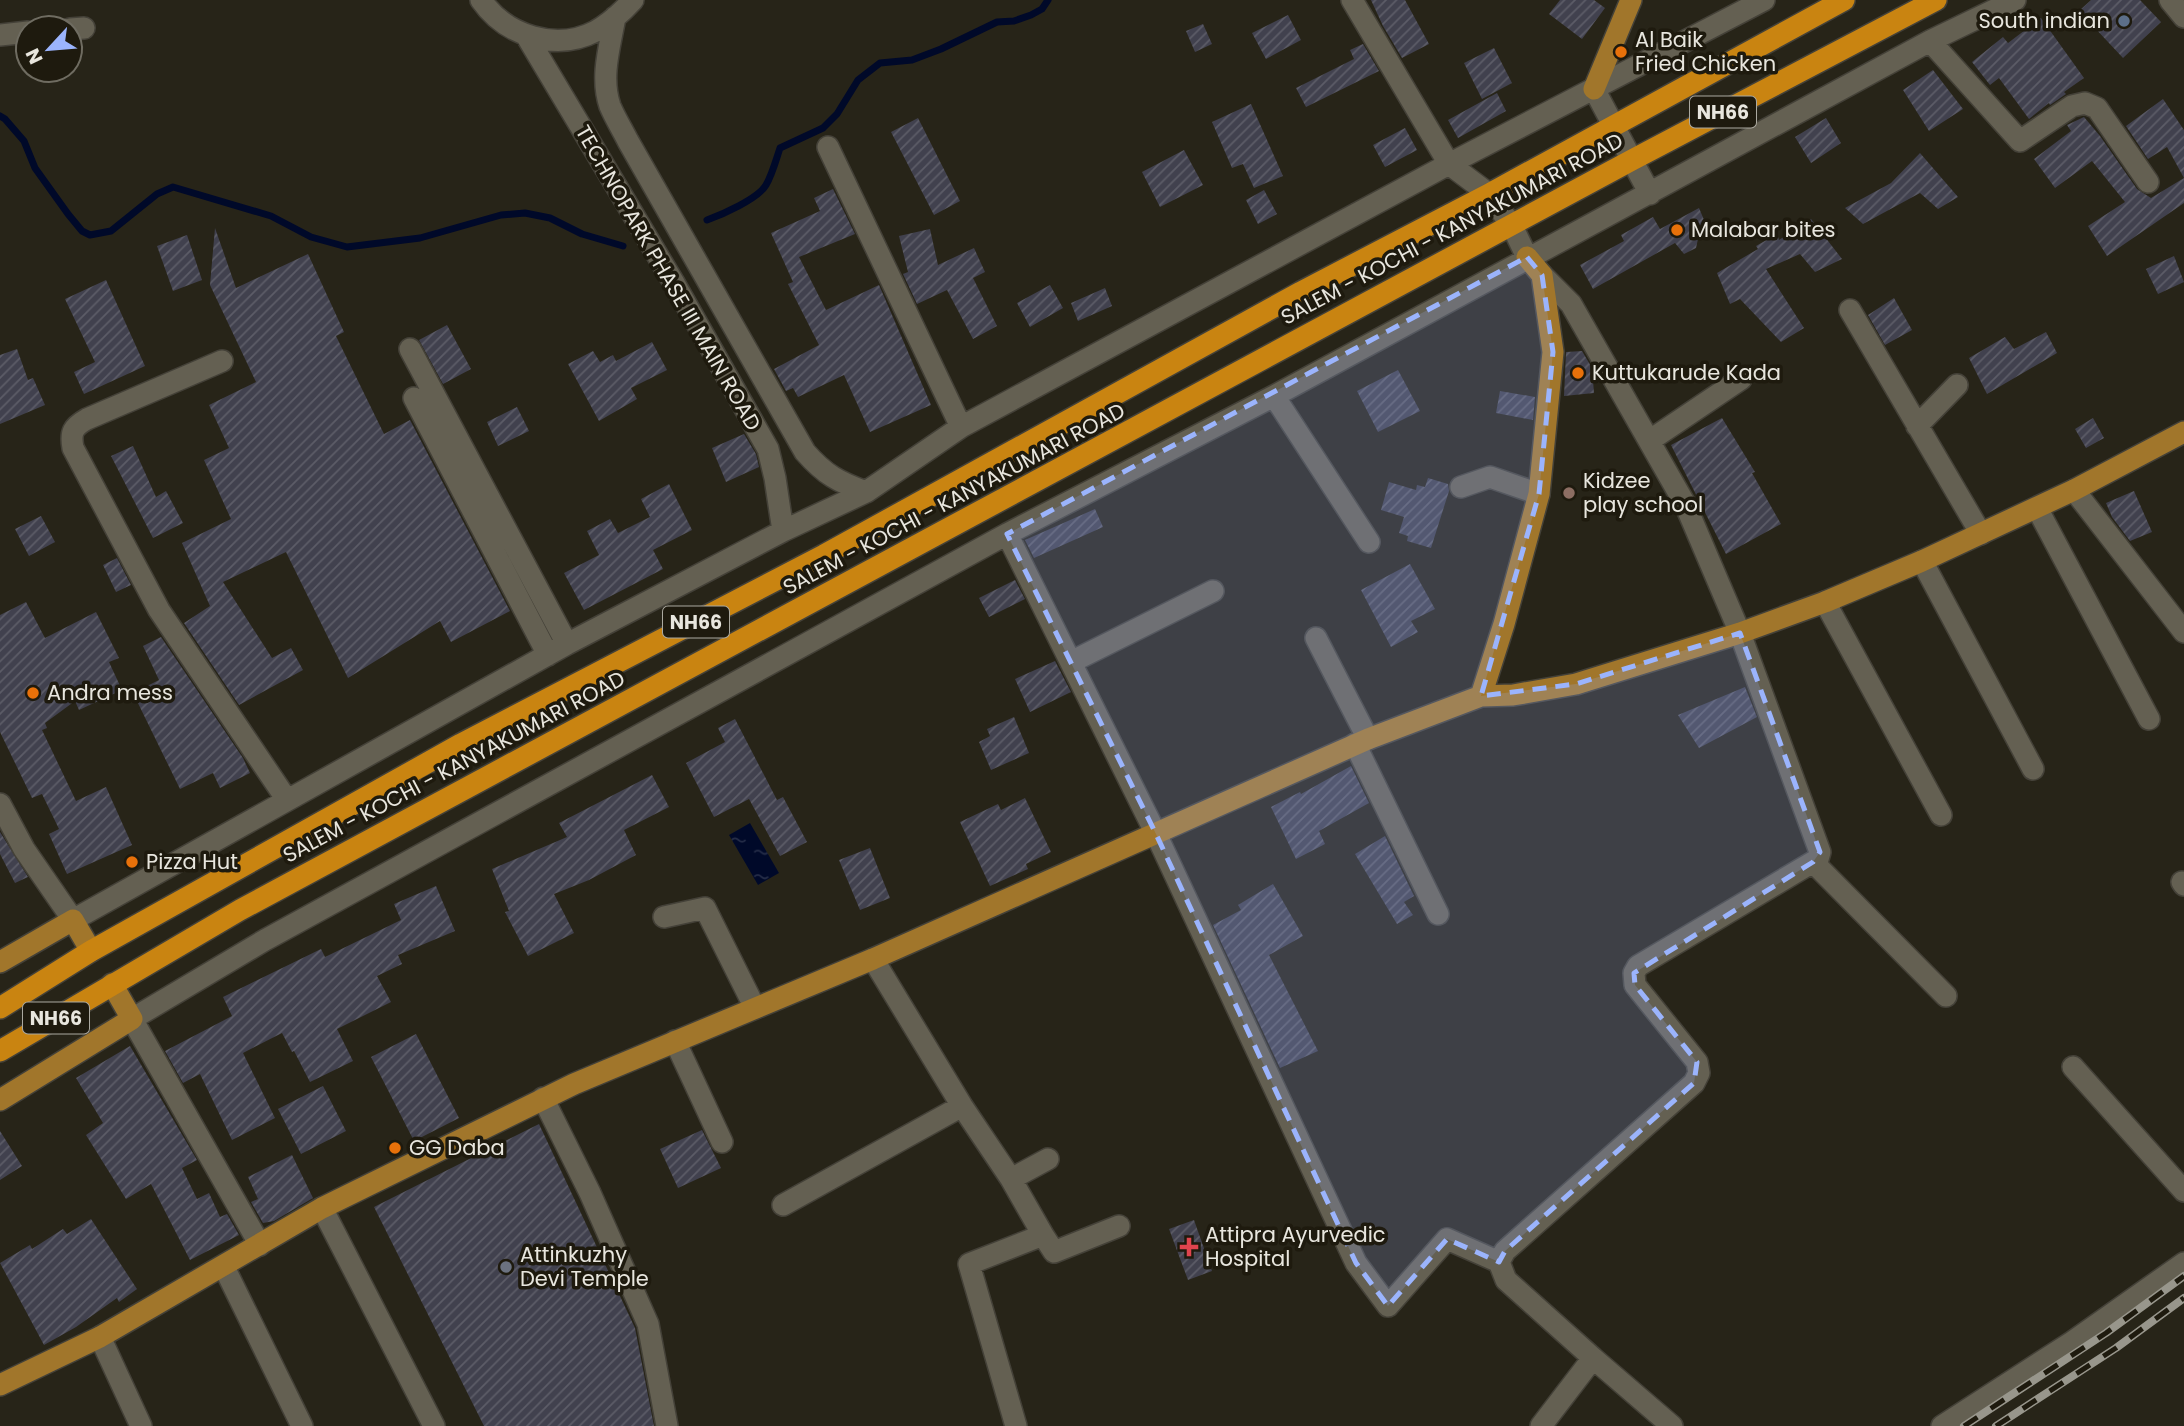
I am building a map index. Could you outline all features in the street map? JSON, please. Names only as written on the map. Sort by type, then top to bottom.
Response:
[{"type":"highway","name":"SALEM - KOCHI - KANYAKUMARI ROAD","points":[[0,1008],[91,951],[461,744],[824,555],[1301,292],[1489,194],[1844,0]]},
{"type":"highway","name":"SALEM - KOCHI - KANYAKUMARI ROAD","points":[[0,1051],[240,910],[1632,160],[1936,0]]},
{"type":"main road","points":[[1594,89],[1631,0]]},
{"type":"main road","points":[[1481,696],[1508,611],[1539,494],[1553,352],[1542,275],[1527,257]]},
{"type":"main road","points":[[0,1385],[100,1337],[322,1208],[542,1098],[873,959],[1362,741],[1481,696],[1513,695],[1576,684],[1740,633],[1825,602],[2074,491],[2184,432]]},
{"type":"main road","points":[[0,962],[73,920],[91,951]]},
{"type":"main road","points":[[0,1100],[132,1019],[112,984]]},
{"type":"street","points":[[481,0],[505,25],[526,35],[549,40],[573,39],[596,31],[634,0]]},
{"type":"street","points":[[1352,0],[1449,164],[1489,194],[1512,226],[1527,257]]},
{"type":"street","points":[[0,804],[24,849],[73,920],[567,644],[783,531],[866,492],[961,427],[1449,164],[1764,0]]},
{"type":"street","points":[[260,1245],[132,1019],[288,927],[1007,534],[1274,396],[1930,41],[2015,0]]},
{"type":"street","points":[[2170,0],[2184,17]]},
{"type":"street","name":"TECHNOPARK PHASE III MAIN ROAD","points":[[615,17],[606,66],[606,84],[612,110],[628,141],[805,452],[816,465],[840,483],[866,492]]},
{"type":"street","name":"TECHNOPARK PHASE III MAIN ROAD","points":[[526,35],[674,283],[768,449],[781,507],[783,531]]},
{"type":"street","points":[[1930,41],[2020,141],[2072,106],[2085,103],[2097,108],[2148,182]]},
{"type":"street","points":[[1594,89],[1650,194]]},
{"type":"street","points":[[828,147],[961,427]]},
{"type":"street","points":[[1499,1262],[1505,1251],[1694,1083],[1699,1073],[1697,1062],[1635,985],[1634,973],[1638,966],[1818,859],[1819,845],[1740,633],[1685,504],[1571,304],[1542,275]]},
{"type":"street","points":[[1850,310],[1981,534]]},
{"type":"street","points":[[410,349],[567,644]]},
{"type":"street","points":[[222,361],[87,419],[75,426],[70,435],[73,448],[159,610],[287,800]]},
{"type":"street","points":[[1649,441],[1741,379]]},
{"type":"street","points":[[1917,426],[1957,385]]},
{"type":"street","points":[[1274,396],[1369,542]]},
{"type":"street","points":[[414,398],[548,655]]},
{"type":"street","points":[[1461,487],[1490,477],[1539,494]]},
{"type":"street","points":[[2074,491],[2184,632]]},
{"type":"street","points":[[2037,508],[2149,719]]},
{"type":"street","points":[[1007,534],[1156,834],[1356,1263],[1388,1306],[1447,1239],[1499,1262],[1506,1280],[1672,1426]]},
{"type":"street","points":[[1922,561],[2033,769]]},
{"type":"street","points":[[1071,662],[1213,591]]},
{"type":"street","points":[[1825,602],[1941,815]]},
{"type":"street","points":[[1316,638],[1438,914]]},
{"type":"street","points":[[1813,862],[1946,996]]},
{"type":"street","points":[[664,917],[705,908],[755,1008]]},
{"type":"street","points":[[873,959],[1054,1252],[1119,1226]]},
{"type":"street","points":[[675,1041],[722,1142]]},
{"type":"street","points":[[2073,1067],[2184,1191]]},
{"type":"street","points":[[542,1098],[590,1193],[648,1324],[667,1426]]},
{"type":"street","points":[[783,1205],[962,1106]]},
{"type":"street","points":[[1011,1179],[1048,1160]]},
{"type":"street","points":[[322,1208],[434,1426]]},
{"type":"street","points":[[1016,1426],[969,1264],[1043,1235]]},
{"type":"street","points":[[1942,1426],[2072,1342],[2184,1263]]},
{"type":"street","points":[[224,1266],[302,1426]]},
{"type":"street","points":[[100,1337],[141,1426]]},
{"type":"street","points":[[1541,1426],[1593,1358]]},
{"type":"highlighted area","points":[[1527,257],[1542,275],[1553,352],[1539,494],[1481,696],[1576,684],[1740,633],[1820,852],[1813,862],[1634,973],[1635,985],[1697,1062],[1694,1083],[1505,1251],[1499,1262],[1447,1239],[1388,1306],[1356,1263],[1156,834],[1007,534]]},
{"type":"water","points":[[750,823],[779,873],[758,885],[729,835]]},
{"type":"building","points":[[1371,0],[1405,0],[1429,44],[1402,58]]},
{"type":"building","points":[[1560,0],[1594,0],[1605,8],[1582,39],[1549,14]]},
{"type":"building","points":[[2091,0],[2140,0],[2161,22],[2123,58],[2079,11]]},
{"type":"building","points":[[1288,15],[1301,40],[1266,59],[1252,33]]},
{"type":"building","points":[[2041,18],[2084,78],[2029,119],[1999,78],[1990,85],[1972,62],[2003,37],[2008,43]]},
{"type":"building","points":[[1203,24],[1212,44],[1195,52],[1186,31]]},
{"type":"building","points":[[1363,44],[1379,71],[1306,107],[1296,88],[1354,59],[1350,50]]},
{"type":"building","points":[[1494,48],[1512,83],[1482,99],[1464,63]]},
{"type":"building","points":[[1933,70],[1963,109],[1929,131],[1903,90]]},
{"type":"building","points":[[1497,93],[1506,111],[1458,138],[1448,120]]},
{"type":"building","points":[[2163,99],[2184,130],[2184,178],[2167,147],[2148,159],[2126,126]]},
{"type":"building","points":[[1251,104],[1283,176],[1254,188],[1243,164],[1232,168],[1212,122]]},
{"type":"building","points":[[2084,117],[2137,189],[2151,198],[2184,178],[2184,203],[2107,256],[2088,226],[2125,202],[2092,161],[2055,188],[2034,159],[2071,131],[2067,125]]},
{"type":"building","points":[[918,118],[960,201],[934,215],[891,132]]},
{"type":"building","points":[[1826,118],[1841,143],[1811,163],[1795,137]]},
{"type":"building","points":[[1405,128],[1417,150],[1385,167],[1373,145]]},
{"type":"building","points":[[1184,150],[1203,185],[1160,207],[1142,172]]},
{"type":"building","points":[[1920,153],[1958,197],[1938,209],[1920,193],[1863,224],[1845,208],[1891,183]]},
{"type":"building","points":[[833,189],[855,234],[799,257],[826,310],[879,285],[931,405],[870,432],[844,375],[798,397],[793,388],[786,391],[774,369],[819,345],[788,284],[793,282],[771,233],[820,211],[814,198]]},
{"type":"building","points":[[1264,190],[1277,214],[1258,224],[1246,200]]},
{"type":"building","points":[[1699,208],[1707,227],[1698,239],[1696,248],[1684,254],[1675,243],[1593,289],[1580,265],[1624,241],[1621,235],[1653,217],[1660,229]]},
{"type":"building","points":[[1811,219],[1842,259],[1815,272],[1800,254],[1766,269],[1804,328],[1781,342],[1740,299],[1730,304],[1717,273],[1758,249],[1756,246],[1777,234],[1779,240]]},
{"type":"building","points":[[215,228],[236,288],[308,254],[344,332],[336,336],[384,434],[410,420],[510,611],[451,642],[440,621],[348,678],[286,552],[223,582],[272,658],[291,648],[303,670],[239,705],[184,623],[210,606],[182,543],[231,519],[204,460],[229,448],[209,405],[256,382],[210,285]]},
{"type":"building","points":[[930,229],[938,265],[974,248],[985,272],[973,278],[997,326],[973,339],[947,290],[917,304],[903,274],[908,272],[899,236]]},
{"type":"building","points":[[187,235],[202,280],[173,291],[157,246]]},
{"type":"building","points":[[2174,256],[2184,282],[2158,294],[2146,269]]},
{"type":"building","points":[[106,280],[145,366],[84,394],[74,372],[95,362],[65,299]]},
{"type":"building","points":[[1050,285],[1063,308],[1030,327],[1017,303]]},
{"type":"building","points":[[1105,288],[1112,306],[1078,321],[1071,303]]},
{"type":"building","points":[[1894,298],[1912,330],[1885,345],[1868,315]]},
{"type":"building","points":[[447,325],[471,369],[443,384],[419,340]]},
{"type":"building","points":[[2046,332],[2057,353],[1987,394],[1969,358],[2005,337],[2014,349]]},
{"type":"building","points":[[652,342],[667,370],[631,388],[637,399],[599,421],[568,364],[593,351],[600,362],[613,355],[616,361]]},
{"type":"building","points":[[17,349],[28,380],[33,378],[45,405],[0,424],[0,355]]},
{"type":"building","name":"Kuttukarude Kada","points":[[1582,351],[1592,368],[1594,393],[1564,396],[1566,352]]},
{"type":"building","points":[[1398,370],[1420,411],[1378,432],[1357,391]]},
{"type":"building","points":[[1500,391],[1535,397],[1533,420],[1496,413]]},
{"type":"building","points":[[517,407],[529,431],[498,446],[487,422]]},
{"type":"building","points":[[1722,418],[1755,472],[1752,473],[1781,524],[1726,554],[1671,445]]},
{"type":"building","points":[[2093,418],[2104,438],[2086,448],[2075,429]]},
{"type":"building","points":[[744,434],[756,454],[759,467],[726,482],[712,448]]},
{"type":"building","points":[[133,446],[156,497],[166,491],[183,523],[153,538],[111,456]]},
{"type":"building","points":[[1428,478],[1448,484],[1449,491],[1431,548],[1407,541],[1408,536],[1399,533],[1404,517],[1381,510],[1389,482],[1416,490],[1417,485],[1425,487]]},
{"type":"building","points":[[669,484],[692,530],[653,550],[663,569],[584,610],[564,573],[599,555],[587,531],[610,519],[618,533],[650,517],[641,499]]},
{"type":"building","points":[[2134,491],[2152,532],[2130,541],[2112,517],[2106,503]]},
{"type":"building","points":[[1095,509],[1103,527],[1034,558],[1025,540]]},
{"type":"building","points":[[41,516],[55,542],[29,556],[15,529]]},
{"type":"building","points":[[117,558],[131,585],[116,592],[103,565]]},
{"type":"building","points":[[1410,564],[1435,609],[1411,621],[1418,632],[1391,647],[1361,590]]},
{"type":"building","points":[[1015,580],[1025,599],[989,617],[979,598]]},
{"type":"building","points":[[26,602],[45,638],[96,612],[119,658],[109,662],[122,690],[79,710],[75,701],[45,723],[47,728],[42,730],[76,801],[106,787],[132,845],[67,874],[49,834],[59,829],[42,794],[32,798],[0,732],[0,615]]},
{"type":"building","points":[[161,637],[243,758],[250,773],[220,788],[213,773],[180,789],[133,693],[159,680],[143,646]]},
{"type":"building","points":[[1055,661],[1071,692],[1030,712],[1015,679]]},
{"type":"building","points":[[1745,687],[1757,717],[1699,748],[1678,715]]},
{"type":"building","points":[[1014,717],[1029,753],[991,770],[979,742],[990,736],[987,729]]},
{"type":"building","points":[[735,719],[777,800],[783,797],[807,842],[780,856],[749,799],[714,817],[686,763],[725,742],[718,728]]},
{"type":"building","points":[[1351,766],[1369,803],[1319,831],[1325,844],[1296,859],[1271,807],[1300,792],[1301,794]]},
{"type":"building","points":[[652,775],[669,807],[624,830],[636,855],[589,880],[554,894],[574,933],[528,956],[505,912],[509,911],[492,869],[567,837],[559,823]]},
{"type":"building","points":[[1025,798],[1051,852],[1026,864],[1028,869],[990,886],[960,822],[998,804],[1001,810]]},
{"type":"building","points":[[0,832],[28,877],[15,883],[0,854]]},
{"type":"building","points":[[1385,836],[1414,896],[1404,902],[1413,915],[1397,924],[1355,854]]},
{"type":"building","points":[[870,848],[890,898],[860,910],[839,860]]},
{"type":"building","points":[[1273,884],[1303,936],[1269,955],[1318,1051],[1280,1068],[1213,925],[1241,910],[1238,905]]},
{"type":"building","points":[[436,886],[455,931],[398,955],[402,964],[377,976],[391,1002],[337,1029],[353,1061],[310,1082],[282,1033],[243,1053],[275,1118],[232,1140],[200,1074],[183,1083],[165,1051],[232,1016],[223,997],[321,949],[325,957],[401,920],[394,904]]},
{"type":"building","points":[[416,1034],[459,1118],[414,1141],[371,1057]]},
{"type":"building","points":[[130,1046],[197,1160],[182,1168],[197,1199],[209,1193],[220,1217],[227,1214],[239,1235],[190,1260],[151,1184],[126,1199],[86,1135],[103,1123],[76,1078]]},
{"type":"building","points":[[323,1086],[346,1131],[301,1154],[278,1109]]},
{"type":"building","name":"Attinkuzhy Devi Temple","points":[[539,1124],[635,1328],[654,1426],[484,1426],[374,1207]]},
{"type":"building","points":[[702,1130],[721,1168],[678,1188],[660,1149]]},
{"type":"building","points":[[0,1131],[22,1166],[0,1180]]},
{"type":"building","points":[[292,1155],[313,1198],[274,1221],[263,1223],[251,1202],[258,1199],[248,1177]]},
{"type":"building","points":[[91,1219],[137,1289],[119,1302],[117,1298],[76,1327],[44,1345],[0,1263],[30,1245],[32,1249],[63,1229],[67,1234]]},
{"type":"building","points":[[1194,1220],[1212,1271],[1188,1280],[1169,1229]]},
{"type":"waterway","points":[[707,220],[739,206],[762,190],[770,177],[780,148],[823,128],[837,114],[858,80],[880,63],[912,60],[997,22],[1014,21],[1031,15],[1042,9],[1048,0]]},
{"type":"waterway","points":[[0,116],[24,141],[35,168],[68,214],[82,231],[90,235],[111,231],[157,194],[173,187],[271,216],[311,237],[347,247],[420,238],[501,215],[525,213],[550,218],[582,234],[623,246]]},
{"type":"railway","points":[[1964,1426],[2106,1333],[2184,1276]]},
{"type":"railway","points":[[1996,1426],[2116,1348],[2184,1298]]},
{"type":"place","name":"South indian","points":[[2124,21]]},
{"type":"place","name":"Al Baik Fried Chicken","points":[[1621,52]]},
{"type":"place","name":"Malabar bites","points":[[1677,230]]},
{"type":"place","name":"Kuttukarude Kada","points":[[1578,373]]},
{"type":"place","name":"Kidzee play school","points":[[1569,493]]},
{"type":"place","name":"Andra mess","points":[[33,693]]},
{"type":"place","name":"Pizza Hut","points":[[132,862]]},
{"type":"place","name":"GG Daba","points":[[395,1148]]},
{"type":"place","name":"Attipra Ayurvedic Hospital","points":[[1189,1247]]},
{"type":"place","name":"Attinkuzhy Devi Temple","points":[[506,1267]]}]
